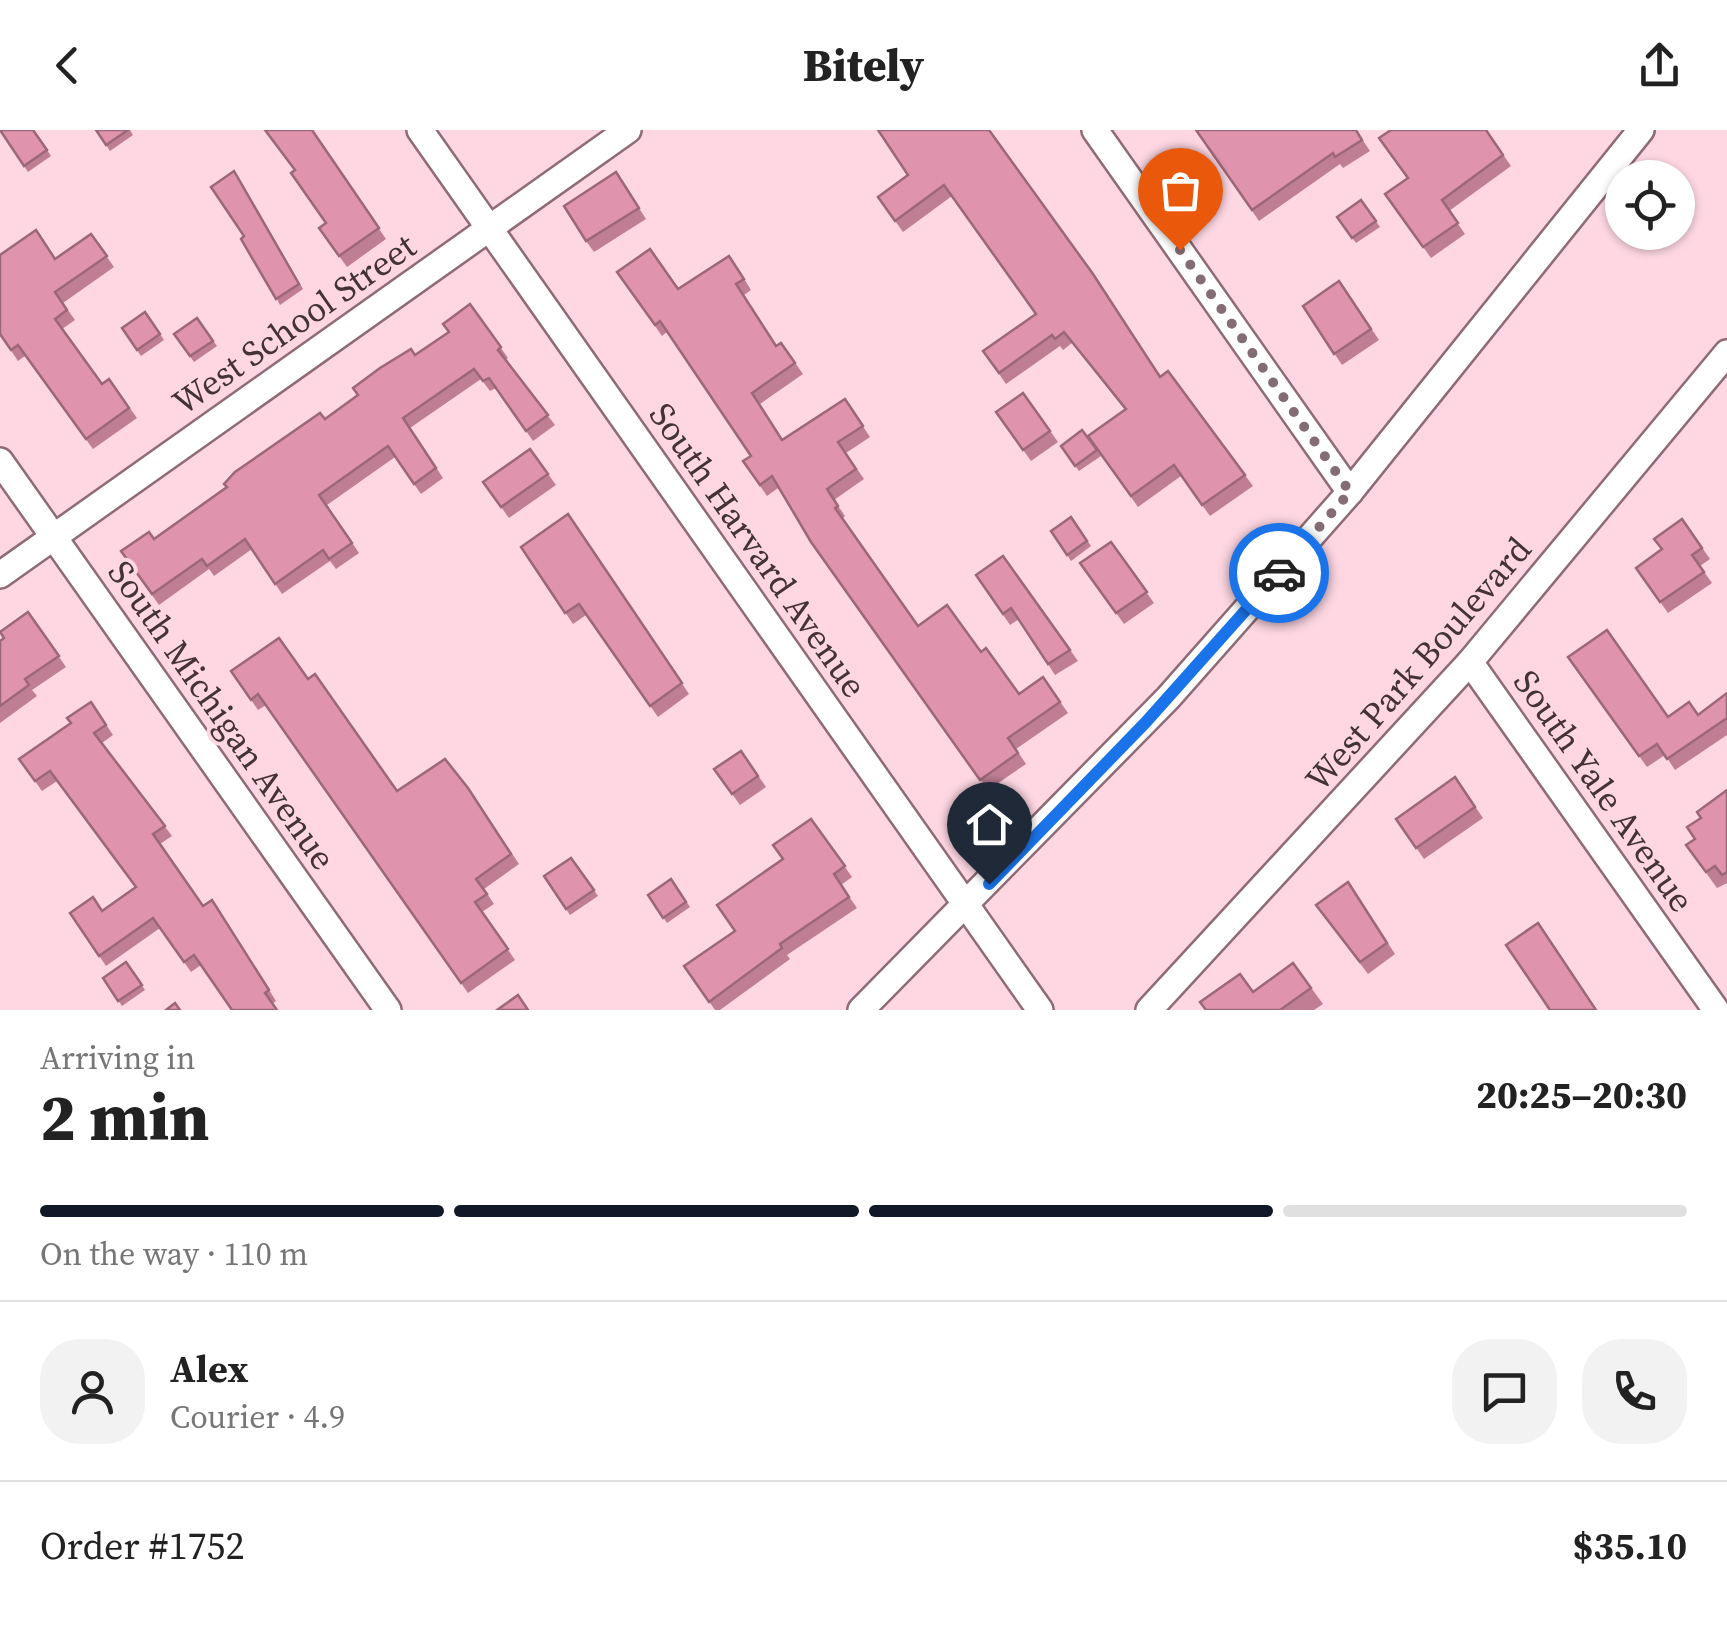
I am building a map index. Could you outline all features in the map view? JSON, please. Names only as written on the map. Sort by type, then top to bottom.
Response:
[{"type":"street","name":"South Harvard Avenue","points":[[420,130],[1040,1010]]},
{"type":"street","name":"West School Street","points":[[0,574],[628,130]]},
{"type":"street","points":[[1095,130],[1350,492]]},
{"type":"street","points":[[861,1010],[1168,698],[1350,492],[1640,130]]},
{"type":"street","name":"West Park Boulevard","points":[[1150,1010],[1470,662],[1727,353]]},
{"type":"street","name":"South Michigan Avenue","points":[[0,461],[388,1010]]},
{"type":"street","name":"South Yale Avenue","points":[[1470,662],[1716,1010]]},
{"type":"building","points":[[0,130],[33,130],[47,150],[24,166]]},
{"type":"building","points":[[96,130],[128,130],[106,145]]},
{"type":"building","points":[[265,130],[312,130],[379,228],[339,256],[319,228],[326,223],[291,173],[295,170]]},
{"type":"building","points":[[878,130],[989,130],[1093,274],[1160,377],[1168,371],[1245,475],[1202,505],[1174,465],[1131,496],[1088,436],[1126,409],[1064,332],[1055,339],[1052,335],[999,373],[983,351],[1036,314],[944,185],[895,221],[878,197],[908,175]]},
{"type":"building","points":[[1196,130],[1356,130],[1362,140],[1335,157],[1333,153],[1252,210]]},
{"type":"building","points":[[1391,130],[1486,130],[1503,155],[1442,200],[1458,223],[1423,247],[1385,194],[1408,178],[1379,138]]},
{"type":"building","points":[[234,171],[299,284],[276,299],[241,239],[244,236],[211,187]]},
{"type":"building","points":[[616,172],[639,208],[586,241],[564,206]]},
{"type":"building","points":[[1361,200],[1376,221],[1352,238],[1337,217]]},
{"type":"building","points":[[36,230],[55,259],[91,234],[107,256],[55,292],[67,310],[55,319],[102,384],[109,379],[129,408],[86,439],[18,345],[11,350],[0,334],[0,255]]},
{"type":"building","points":[[650,249],[678,289],[729,256],[744,279],[736,284],[776,346],[781,343],[795,363],[752,393],[782,440],[845,399],[863,426],[838,442],[856,469],[827,489],[838,506],[835,508],[918,626],[947,605],[981,652],[986,648],[1019,694],[1043,677],[1060,702],[1008,738],[1018,753],[980,780],[811,542],[772,476],[760,485],[743,461],[751,456],[660,321],[655,325],[617,272]]},
{"type":"building","points":[[1339,281],[1371,329],[1334,354],[1303,306]]},
{"type":"building","points":[[470,304],[501,347],[498,350],[548,415],[526,431],[489,378],[483,381],[474,369],[403,418],[436,468],[414,484],[388,446],[319,495],[352,543],[329,559],[323,550],[275,584],[245,539],[207,566],[202,559],[152,594],[121,551],[149,532],[154,539],[227,487],[224,484],[235,472],[320,413],[325,419],[358,395],[353,388],[380,368],[411,349],[415,355],[449,332],[443,324]]},
{"type":"building","points":[[145,312],[160,334],[137,350],[122,328]]},
{"type":"building","points":[[197,318],[213,341],[190,356],[174,334]]},
{"type":"building","points":[[1023,393],[1050,431],[1023,450],[996,412]]},
{"type":"building","points":[[1082,430],[1097,450],[1075,466],[1061,446]]},
{"type":"building","points":[[530,449],[548,474],[501,507],[483,482]]},
{"type":"building","points":[[568,514],[682,683],[650,706],[579,604],[565,613],[521,547]]},
{"type":"building","points":[[1071,517],[1087,541],[1067,555],[1051,531]]},
{"type":"building","points":[[1682,519],[1702,548],[1692,555],[1704,572],[1660,602],[1636,568],[1662,549],[1654,539]]},
{"type":"building","points":[[1111,542],[1147,592],[1116,613],[1080,563]]},
{"type":"building","points":[[1003,556],[1070,650],[1048,664],[1011,608],[1003,614],[976,575]]},
{"type":"building","points":[[28,612],[59,656],[25,679],[29,685],[0,706],[0,641],[4,638],[0,632]]},
{"type":"building","points":[[1607,630],[1668,717],[1689,702],[1698,715],[1727,693],[1727,718],[1667,759],[1657,744],[1639,756],[1568,657]]},
{"type":"building","points":[[279,638],[308,679],[315,674],[397,791],[445,759],[511,854],[476,879],[487,894],[475,902],[508,949],[461,983],[258,694],[251,700],[231,671]]},
{"type":"building","points":[[91,702],[106,725],[94,733],[165,826],[153,834],[203,906],[212,900],[269,990],[265,993],[277,1010],[232,1010],[194,955],[184,962],[153,918],[99,956],[70,913],[93,897],[102,911],[136,887],[50,771],[35,781],[19,759],[71,723],[67,718]]},
{"type":"building","points":[[741,751],[758,776],[732,794],[714,769]]},
{"type":"building","points":[[1455,777],[1475,807],[1416,848],[1396,819]]},
{"type":"building","points":[[1727,790],[1727,872],[1722,875],[1715,866],[1706,872],[1686,845],[1695,839],[1687,827],[1701,818],[1697,812]]},
{"type":"building","points":[[811,819],[845,866],[834,874],[849,897],[780,944],[782,948],[709,1002],[684,966],[735,931],[717,905],[783,859],[773,845]]},
{"type":"building","points":[[571,858],[594,890],[566,909],[544,876]]},
{"type":"building","points":[[671,879],[686,902],[663,918],[648,895]]},
{"type":"building","points":[[1348,882],[1387,943],[1360,962],[1316,905]]},
{"type":"building","points":[[1538,923],[1596,1010],[1550,1010],[1506,945]]},
{"type":"building","points":[[126,962],[142,985],[118,1001],[103,978]]},
{"type":"building","points":[[1293,963],[1311,988],[1280,1010],[1206,1010],[1200,1002],[1240,974],[1253,992]]},
{"type":"building","points":[[518,995],[528,1010],[497,1010]]},
{"type":"way so far","points":[[1180,250],[1350,492],[1279,573]]},
{"type":"route","points":[[989,884],[1146,722],[1279,573]]}]
